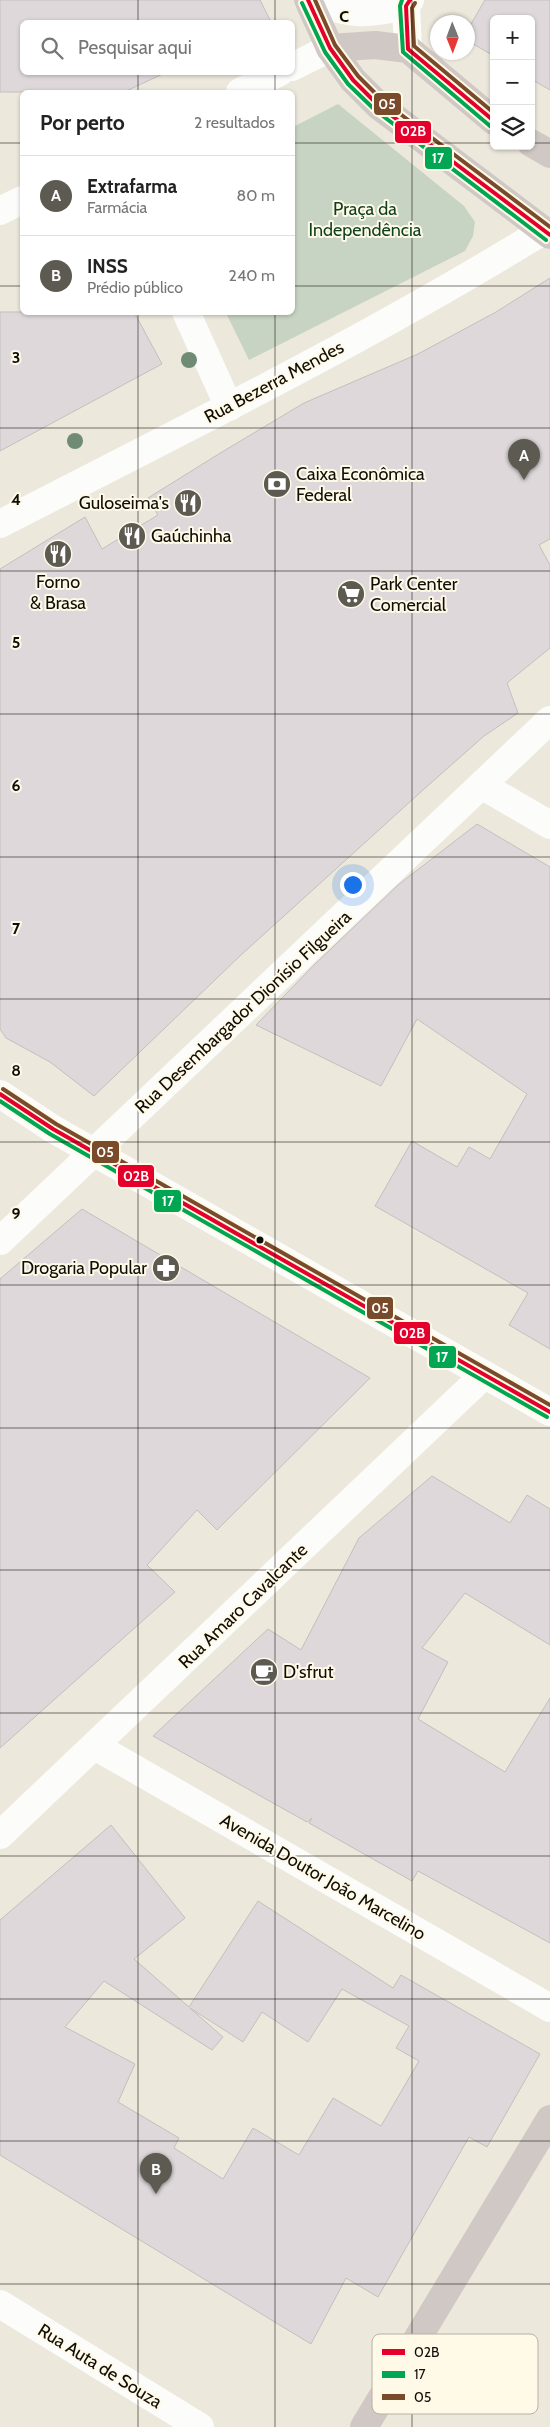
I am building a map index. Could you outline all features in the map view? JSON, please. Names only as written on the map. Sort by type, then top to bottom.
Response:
[{"type":"main road","points":[[308,1],[330,48],[353,80],[379,106],[546,233]]},
{"type":"main road","points":[[330,48],[366,45],[408,49],[490,118]]},
{"type":"main road","points":[[535,145],[550,154]]},
{"type":"main road","points":[[420,2334],[550,2119]]},
{"type":"main road","points":[[364,2427],[372,2414]]},
{"type":"street","points":[[308,1],[342,12],[366,13],[408,3],[408,49]]},
{"type":"street","points":[[295,65],[330,48]]},
{"type":"street","points":[[244,90],[274,75]]},
{"type":"street","name":"Rua Bezerra Mendes","points":[[0,524],[229,407],[546,233]]},
{"type":"street","points":[[187,315],[229,407]]},
{"type":"street","name":"Rua Desembargador Dionísio Filgueira","points":[[0,1241],[483,786],[550,720]]},
{"type":"street","points":[[483,786],[550,825]]},
{"type":"street","points":[[0,1094],[53,1129],[95,1151],[132,1175],[550,1412]]},
{"type":"street","name":"Rua Amaro Cavalcante","points":[[0,1835],[484,1375]]},
{"type":"street","name":"Avenida Doutor João Marcelino","points":[[95,1746],[550,2008]]},
{"type":"street","name":"Rua Auta de Souza","points":[[0,2304],[200,2427]]},
{"type":"green space","name":"Praça da Independência","points":[[338,104],[464,206],[475,222],[473,236],[465,251],[249,360],[227,315],[295,315],[295,126]]},
{"type":"building","points":[[0,0],[260,0],[270,20],[20,20],[20,75],[161,75],[128,90],[20,90],[20,92],[0,92]]},
{"type":"building","points":[[485,0],[550,0],[550,90],[535,81],[535,15],[490,15],[490,54],[475,45],[475,17]]},
{"type":"building","points":[[550,278],[550,539],[539,545],[550,565],[550,648],[507,683],[518,713],[484,736],[423,790],[241,955],[94,1096],[50,1062],[6,1038],[0,1029],[0,569],[85,517],[102,549],[158,515],[148,498],[222,452],[304,403],[418,354],[496,312]]},
{"type":"building","points":[[0,312],[20,312],[20,315],[136,315],[162,364],[0,451]]},
{"type":"building","points":[[477,824],[550,867],[550,1349],[509,1325],[528,1293],[375,1206],[412,1141],[457,1167],[469,1147],[490,1159],[527,1094],[417,1019],[381,1086],[256,1025],[314,965],[398,885]]},
{"type":"building","points":[[82,1209],[370,1378],[217,1530],[197,1510],[147,1565],[175,1592],[0,1748],[0,1279]]},
{"type":"building","points":[[432,1476],[510,1523],[527,1495],[550,1509],[550,1645],[465,1593],[422,1648],[448,1662],[418,1719],[505,1772],[550,1698],[550,1943],[418,1871],[412,1881],[309,1823],[312,1818],[307,1822],[153,1736],[268,1629],[301,1650],[359,1538]]},
{"type":"building","points":[[111,1825],[185,1918],[134,1959],[189,2007],[258,1901],[393,1988],[401,1975],[540,2054],[487,2147],[469,2137],[378,2297],[346,2278],[311,2344],[0,2155],[0,1920]],"holes":[[[104,1981],[212,2050],[223,2037],[190,2008],[243,2042],[262,2012],[308,2042],[342,1989],[409,2026],[396,2048],[419,2061],[381,2126],[333,2098],[299,2155],[253,2128],[223,2179],[174,2148],[179,2138],[118,2102],[135,2064],[65,2027]]]},
{"type":"transit line","name":"02B","points":[[308,0],[330,48],[353,80],[379,106],[550,235]]},
{"type":"transit line","name":"05","points":[[315,0],[335,45],[358,76],[383,101],[550,227]]},
{"type":"transit line","name":"17","points":[[402,0],[400,6],[403,52],[490,126]]},
{"type":"transit line","name":"02B","points":[[410,0],[406,6],[408,49],[490,118]]},
{"type":"transit line","name":"17","points":[[302,3],[325,52],[348,84],[375,110],[546,240]]},
{"type":"transit line","name":"05","points":[[415,3],[412,8],[414,46],[490,110]]},
{"type":"transit line","name":"05","points":[[3,1089],[56,1124],[550,1405]]},
{"type":"transit line","name":"02B","points":[[0,1094],[53,1129],[550,1412]]},
{"type":"transit line","name":"17","points":[[0,1101],[50,1134],[547,1417]]},
{"type":"place","name":"Extrafarma","points":[[524,480]]},
{"type":"place","name":"Caixa Econômica Federal","points":[[277,484]]},
{"type":"place","name":"Guloseima's","points":[[188,503]]},
{"type":"place","name":"Gaúchinha","points":[[132,536]]},
{"type":"place","name":"Forno & Brasa","points":[[58,554]]},
{"type":"place","name":"Park Center Comercial","points":[[351,594]]},
{"type":"place","name":"Drogaria Popular","points":[[166,1268]]},
{"type":"place","name":"D'sfrut","points":[[264,1672]]},
{"type":"place","name":"INSS","points":[[156,2194]]}]
